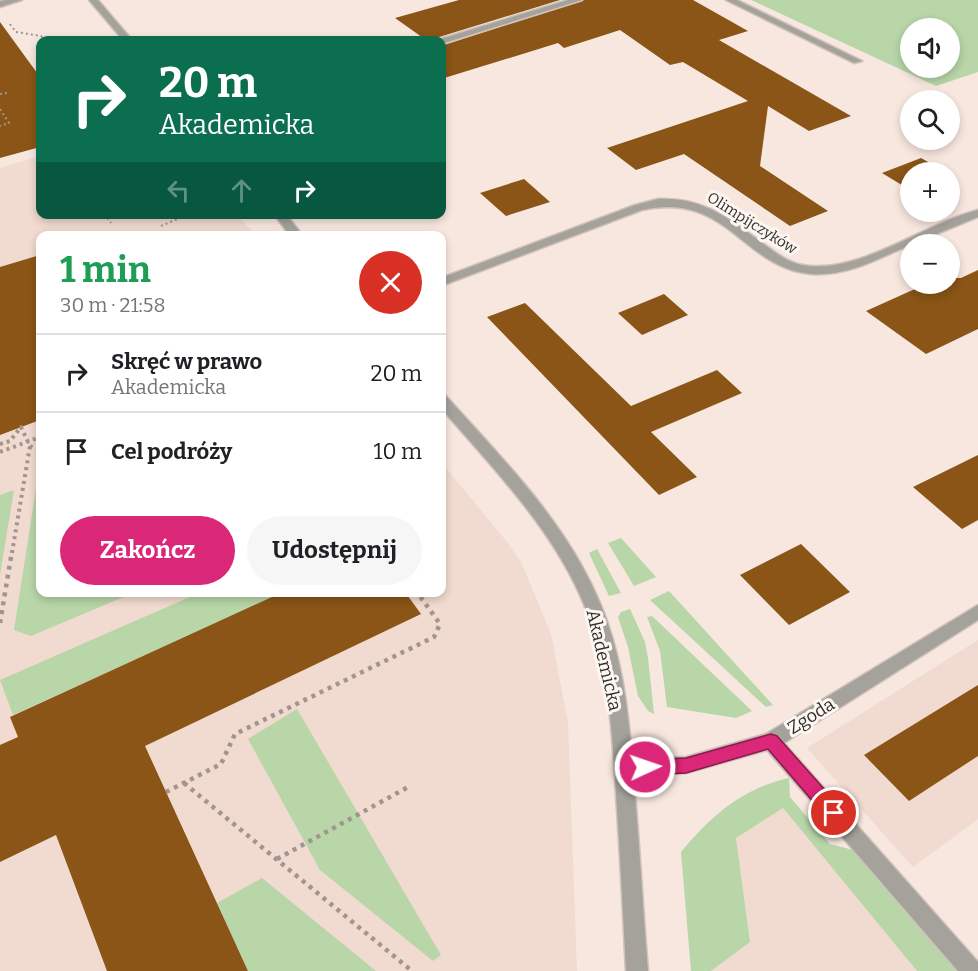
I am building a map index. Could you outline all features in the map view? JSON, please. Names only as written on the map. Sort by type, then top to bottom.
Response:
[{"type":"street","points":[[0,4],[18,0]]},
{"type":"street","points":[[93,0],[124,36]]},
{"type":"street","points":[[446,40],[578,0]]},
{"type":"street","points":[[730,0],[856,61]]},
{"type":"street","name":"Olimpijczyków","points":[[446,280],[639,207],[665,201],[701,206],[790,266],[828,271],[845,268],[978,213]]},
{"type":"street","points":[[283,219],[293,231]]},
{"type":"street","name":"Akademicka","points":[[446,405],[533,505],[570,561],[588,595],[602,631],[614,686],[624,768],[637,971]]},
{"type":"street","name":"Zgoda","points":[[624,768],[686,765],[771,741],[978,612]]},
{"type":"street","points":[[771,741],[972,971]]},
{"type":"path","points":[[6,20],[16,32],[41,36]]},
{"type":"path","points":[[0,94],[7,93]]},
{"type":"path","points":[[0,109],[9,123],[0,126]]},
{"type":"path","points":[[108,219],[111,222]]},
{"type":"path","points":[[161,226],[177,219]]},
{"type":"path","points":[[0,444],[10,441],[21,428],[29,444],[36,448]]},
{"type":"path","points":[[0,452],[29,444],[36,440]]},
{"type":"path","points":[[0,623],[29,444]]},
{"type":"path","points":[[166,792],[221,764],[235,734],[434,637],[440,624],[421,597]]},
{"type":"path","points":[[184,783],[412,971]]},
{"type":"path","points":[[277,859],[410,786]]},
{"type":"shaded area","points":[[36,157],[36,219],[241,219],[252,231],[36,231],[36,597],[446,597],[446,468],[507,542],[522,564],[551,634],[568,723],[577,971],[0,971],[0,168]]},
{"type":"shaded area","points":[[978,640],[978,819],[913,867],[807,748]]},
{"type":"shaded area","points":[[783,808],[917,971],[711,971],[750,942],[736,838]]},
{"type":"green space","points":[[751,0],[978,0],[978,72],[960,78],[960,18],[900,18],[900,69]]},
{"type":"green space","points":[[919,78],[960,78],[936,86]]},
{"type":"green space","points":[[36,488],[36,597],[124,597],[31,636],[14,630]]},
{"type":"green space","points":[[14,490],[0,575],[0,495]]},
{"type":"green space","points":[[621,538],[656,577],[634,586],[608,543]]},
{"type":"green space","points":[[597,549],[621,593],[609,596],[589,553]]},
{"type":"green space","points":[[669,591],[773,705],[766,707],[650,600]]},
{"type":"green space","points":[[190,597],[274,597],[13,715],[0,680]]},
{"type":"green space","points":[[630,609],[645,642],[654,714],[648,711],[638,696],[628,647],[618,617],[621,612]]},
{"type":"green space","points":[[652,616],[752,711],[736,718],[667,707],[660,651],[647,617]]},
{"type":"green space","points":[[297,709],[441,955],[433,961],[320,870],[248,739]]},
{"type":"green space","points":[[789,778],[790,797],[830,844],[857,851],[959,971],[917,971],[783,808],[736,838],[750,942],[711,971],[691,971],[681,852],[704,826],[742,796]]},
{"type":"green space","points":[[262,878],[376,971],[248,971],[217,903]]},
{"type":"building","points":[[459,0],[560,0],[443,36],[420,36],[395,18]]},
{"type":"building","points":[[584,0],[693,0],[748,31],[719,40],[851,116],[809,131],[768,106],[760,166],[828,211],[790,226],[684,154],[636,170],[607,148],[748,101],[683,62],[670,65],[620,30],[564,48],[558,43],[446,77],[446,44]]},
{"type":"building","points":[[0,22],[36,72],[36,148],[0,158]]},
{"type":"building","points":[[921,158],[928,162],[911,162]]},
{"type":"building","points":[[900,166],[900,184],[882,173]]},
{"type":"building","points":[[524,179],[550,202],[506,216],[480,193]]},
{"type":"building","points":[[36,256],[36,422],[0,435],[0,267]]},
{"type":"building","points":[[978,270],[978,329],[926,354],[866,311],[904,294],[960,294],[961,278]]},
{"type":"building","points":[[664,294],[688,315],[642,335],[618,313]]},
{"type":"building","points":[[525,303],[631,406],[717,370],[742,393],[651,432],[697,477],[659,495],[487,317]]},
{"type":"building","points":[[978,455],[978,520],[962,529],[913,487]]},
{"type":"building","points":[[801,544],[850,592],[789,625],[740,575]]},
{"type":"building","points":[[272,597],[409,597],[421,614],[145,746],[248,971],[107,971],[56,835],[0,862],[0,745],[18,737],[10,717]]},
{"type":"building","points":[[978,685],[978,756],[909,801],[864,755]]},
{"type":"route","points":[[645,767],[686,765],[714,759],[771,741],[834,813]]}]
